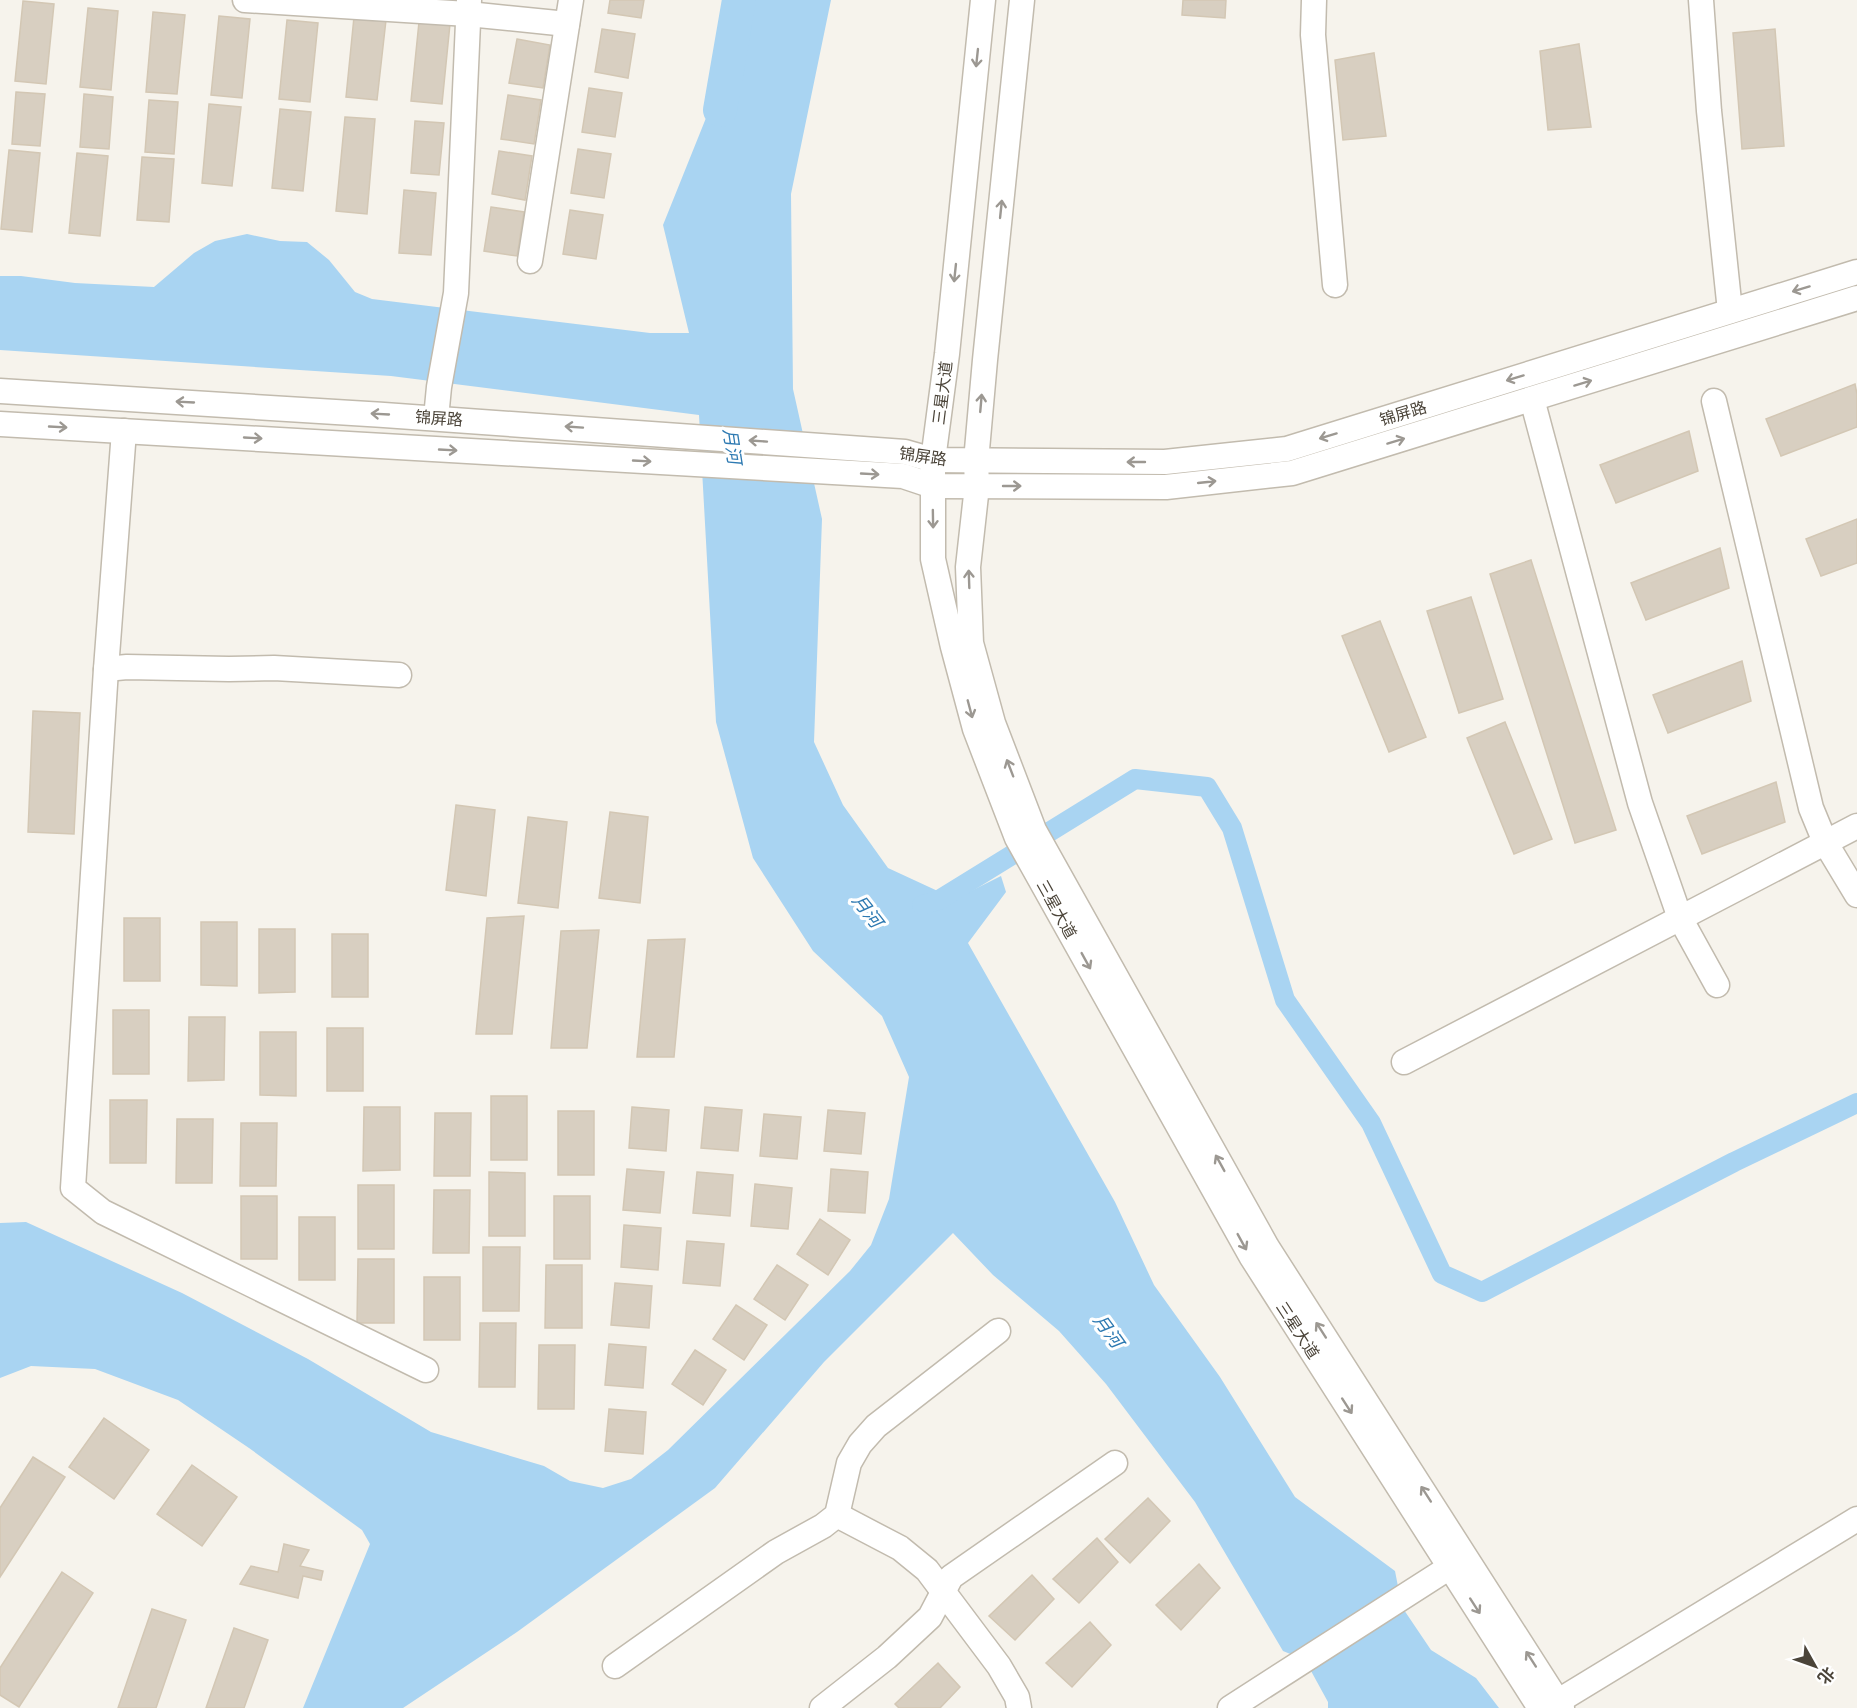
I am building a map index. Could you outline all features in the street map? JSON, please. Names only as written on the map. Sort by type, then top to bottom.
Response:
[{"type":"street","points":[[245,0],[468,7],[567,24]]},
{"type":"street","points":[[530,261],[571,0]]},
{"type":"street","name":"三星大道","points":[[983,0],[947,354],[933,460],[933,559],[975,729],[1036,853],[1267,1246],[1458,1562],[1552,1706]]},
{"type":"street","name":"三星大道","points":[[1022,0],[976,461],[977,486],[968,567],[971,642],[1023,828]]},
{"type":"street","points":[[1314,0],[1313,35],[1335,285]]},
{"type":"street","points":[[1701,0],[1709,111],[1730,311]]},
{"type":"street","points":[[436,418],[439,387],[456,293],[468,7]]},
{"type":"street","name":"锦屏路","points":[[0,391],[436,418],[905,452],[933,460],[1165,462],[1287,449],[1857,272]]},
{"type":"street","name":"锦屏路","points":[[0,424],[903,476],[933,486],[1166,487],[1292,473],[1857,298]]},
{"type":"street","points":[[1532,399],[1640,803],[1680,918],[1717,985]]},
{"type":"street","points":[[1714,401],[1811,808],[1825,842],[1857,895]]},
{"type":"street","points":[[124,431],[106,669],[73,1188],[103,1212],[426,1370]]},
{"type":"street","points":[[106,669],[127,667],[274,668],[399,675]]},
{"type":"street","points":[[1404,1062],[1857,826]]},
{"type":"street","points":[[615,1666],[776,1552],[823,1526],[837,1515],[849,1463],[860,1444],[876,1426],[998,1331]]},
{"type":"street","points":[[822,1708],[887,1657],[930,1617],[951,1577],[1115,1463]]},
{"type":"street","points":[[837,1515],[900,1548],[927,1570],[999,1666],[1017,1697],[1019,1708]]},
{"type":"street","points":[[1552,1706],[1857,1519]]},
{"type":"street","points":[[1230,1708],[1458,1562]]},
{"type":"water","points":[[731,0],[831,0],[791,194],[793,389],[822,519],[814,742],[843,805],[888,868],[955,899],[1001,876],[1006,892],[968,943],[1115,1202],[1154,1285],[1220,1377],[1295,1497],[1395,1571],[1402,1607],[1431,1650],[1476,1678],[1499,1708],[1328,1708],[1328,1702],[1305,1660],[1283,1651],[1195,1502],[1106,1384],[1059,1331],[993,1275],[953,1233],[824,1362],[715,1488],[517,1632],[403,1708],[303,1708],[370,1544],[362,1530],[178,1400],[95,1369],[31,1366],[0,1378],[0,1223],[26,1222],[182,1293],[308,1359],[431,1432],[544,1466],[570,1481],[603,1488],[631,1479],[668,1450],[850,1271],[871,1245],[889,1199],[909,1077],[882,1016],[813,951],[753,858],[716,722],[699,415],[391,376],[0,350],[0,276],[154,287],[194,253],[215,241],[247,234],[280,241],[307,242],[329,260],[355,292],[372,299],[650,333],[689,333],[663,225],[747,16]]},
{"type":"building","points":[[610,0],[644,0],[641,18],[608,13]]},
{"type":"building","points":[[1183,0],[1226,0],[1225,18],[1182,15]]},
{"type":"building","points":[[23,1],[54,4],[46,84],[15,81]]},
{"type":"building","points":[[88,8],[118,11],[111,90],[80,87]]},
{"type":"building","points":[[153,12],[185,15],[177,94],[146,92]]},
{"type":"building","points":[[219,16],[250,19],[242,98],[211,95]]},
{"type":"building","points":[[354,17],[386,20],[377,100],[346,97]]},
{"type":"building","points":[[287,20],[318,23],[310,102],[279,99]]},
{"type":"building","points":[[419,22],[450,24],[442,104],[411,101]]},
{"type":"building","points":[[602,29],[635,34],[628,78],[595,72]]},
{"type":"building","points":[[1775,29],[1784,146],[1742,149],[1733,33]]},
{"type":"building","points":[[517,39],[550,45],[543,88],[509,83]]},
{"type":"building","points":[[1579,44],[1591,127],[1548,130],[1540,51]]},
{"type":"building","points":[[1374,53],[1386,136],[1343,140],[1335,60]]},
{"type":"building","points":[[589,88],[622,93],[615,137],[582,132]]},
{"type":"building","points":[[16,92],[45,94],[40,146],[12,144]]},
{"type":"building","points":[[84,94],[113,97],[109,149],[80,147]]},
{"type":"building","points":[[508,95],[541,100],[534,144],[501,139]]},
{"type":"building","points":[[149,100],[178,102],[174,154],[145,152]]},
{"type":"building","points":[[209,104],[241,107],[232,186],[202,183]]},
{"type":"building","points":[[280,109],[311,112],[303,191],[272,188]]},
{"type":"building","points":[[345,117],[375,119],[367,214],[336,211]]},
{"type":"building","points":[[415,121],[444,123],[439,175],[411,173]]},
{"type":"building","points":[[578,149],[611,154],[604,198],[571,193]]},
{"type":"building","points":[[9,150],[40,153],[32,232],[1,229]]},
{"type":"building","points":[[499,151],[532,156],[525,200],[492,194]]},
{"type":"building","points":[[77,153],[108,156],[100,236],[69,233]]},
{"type":"building","points":[[142,157],[174,159],[169,222],[137,220]]},
{"type":"building","points":[[404,190],[436,193],[431,255],[399,253]]},
{"type":"building","points":[[491,207],[524,212],[517,256],[484,251]]},
{"type":"building","points":[[570,210],[603,215],[596,259],[563,254]]},
{"type":"building","points":[[1855,384],[1857,427],[1781,456],[1766,419]]},
{"type":"building","points":[[1689,431],[1698,471],[1616,503],[1600,465]]},
{"type":"building","points":[[1857,519],[1857,563],[1821,576],[1806,539]]},
{"type":"building","points":[[1720,548],[1729,588],[1646,620],[1631,583]]},
{"type":"building","points":[[1531,560],[1616,830],[1575,843],[1490,574]]},
{"type":"building","points":[[1471,597],[1503,699],[1459,713],[1427,611]]},
{"type":"building","points":[[1380,621],[1426,737],[1389,752],[1342,636]]},
{"type":"building","points":[[1742,661],[1751,701],[1668,733],[1653,695]]},
{"type":"building","points":[[33,711],[80,713],[74,834],[28,832]]},
{"type":"building","points":[[1505,722],[1552,839],[1514,854],[1467,738]]},
{"type":"building","points":[[1776,782],[1785,822],[1702,854],[1687,816]]},
{"type":"building","points":[[456,805],[495,810],[486,896],[446,890]]},
{"type":"building","points":[[610,812],[648,817],[640,903],[599,898]]},
{"type":"building","points":[[528,817],[567,822],[558,908],[518,903]]},
{"type":"building","points":[[524,916],[512,1034],[476,1034],[487,918]]},
{"type":"building","points":[[124,918],[160,918],[160,981],[124,981]]},
{"type":"building","points":[[201,922],[237,922],[237,986],[201,985]]},
{"type":"building","points":[[259,929],[295,929],[295,992],[259,993]]},
{"type":"building","points":[[599,930],[587,1048],[551,1048],[561,931]]},
{"type":"building","points":[[332,934],[368,934],[368,997],[332,997]]},
{"type":"building","points":[[685,939],[674,1057],[637,1057],[648,940]]},
{"type":"building","points":[[113,1010],[149,1010],[149,1074],[113,1074]]},
{"type":"building","points":[[189,1017],[225,1017],[224,1080],[188,1081]]},
{"type":"building","points":[[327,1028],[363,1028],[363,1091],[327,1091]]},
{"type":"building","points":[[260,1032],[296,1032],[296,1096],[260,1095]]},
{"type":"building","points":[[491,1096],[527,1096],[527,1160],[491,1160]]},
{"type":"building","points":[[110,1100],[147,1100],[146,1163],[110,1163]]},
{"type":"building","points":[[364,1107],[400,1107],[400,1170],[363,1171]]},
{"type":"building","points":[[632,1107],[669,1110],[666,1151],[629,1148]]},
{"type":"building","points":[[705,1107],[742,1110],[738,1151],[701,1148]]},
{"type":"building","points":[[828,1110],[865,1113],[861,1154],[824,1151]]},
{"type":"building","points":[[558,1111],[594,1111],[594,1175],[558,1175]]},
{"type":"building","points":[[435,1113],[471,1113],[470,1176],[434,1176]]},
{"type":"building","points":[[764,1114],[801,1117],[797,1159],[760,1156]]},
{"type":"building","points":[[177,1119],[213,1119],[212,1183],[176,1183]]},
{"type":"building","points":[[241,1123],[277,1123],[276,1186],[240,1186]]},
{"type":"building","points":[[627,1169],[664,1172],[660,1213],[623,1210]]},
{"type":"building","points":[[831,1169],[868,1172],[865,1213],[828,1211]]},
{"type":"building","points":[[489,1172],[525,1173],[525,1236],[489,1236]]},
{"type":"building","points":[[697,1172],[733,1175],[730,1216],[693,1213]]},
{"type":"building","points":[[755,1184],[792,1188],[788,1229],[751,1226]]},
{"type":"building","points":[[358,1185],[394,1185],[394,1249],[358,1249]]},
{"type":"building","points":[[434,1190],[470,1190],[469,1253],[433,1253]]},
{"type":"building","points":[[241,1196],[277,1196],[277,1259],[241,1259]]},
{"type":"building","points":[[554,1196],[590,1196],[590,1259],[554,1259]]},
{"type":"building","points":[[299,1217],[335,1217],[335,1280],[299,1280]]},
{"type":"building","points":[[820,1219],[850,1240],[828,1275],[797,1254]]},
{"type":"building","points":[[624,1225],[661,1228],[658,1270],[621,1267]]},
{"type":"building","points":[[687,1241],[724,1244],[720,1286],[683,1283]]},
{"type":"building","points":[[483,1247],[520,1247],[519,1311],[483,1311]]},
{"type":"building","points":[[358,1259],[394,1259],[394,1323],[357,1323]]},
{"type":"building","points":[[546,1265],[582,1265],[582,1328],[545,1328]]},
{"type":"building","points":[[777,1265],[808,1285],[785,1320],[754,1299]]},
{"type":"building","points":[[424,1277],[460,1277],[460,1340],[424,1340]]},
{"type":"building","points":[[615,1283],[652,1286],[649,1328],[611,1325]]},
{"type":"building","points":[[736,1305],[767,1325],[744,1360],[713,1339]]},
{"type":"building","points":[[480,1323],[516,1323],[515,1387],[479,1387]]},
{"type":"building","points":[[609,1344],[646,1347],[643,1388],[605,1385]]},
{"type":"building","points":[[539,1345],[575,1345],[574,1409],[538,1409]]},
{"type":"building","points":[[695,1350],[726,1370],[703,1405],[672,1384]]},
{"type":"building","points":[[609,1409],[646,1412],[643,1454],[605,1451]]},
{"type":"building","points":[[104,1418],[149,1450],[114,1499],[69,1467]]},
{"type":"building","points":[[33,1457],[65,1477],[0,1577],[0,1508]]},
{"type":"building","points":[[192,1465],[237,1497],[202,1546],[157,1514]]},
{"type":"building","points":[[1148,1498],[1170,1521],[1130,1563],[1105,1539]]},
{"type":"building","points":[[1097,1538],[1118,1562],[1079,1603],[1053,1579]]},
{"type":"building","points":[[284,1544],[309,1550],[300,1566],[323,1571],[321,1580],[303,1576],[298,1598],[240,1584],[251,1566],[278,1572]]},
{"type":"building","points":[[1199,1564],[1220,1588],[1181,1630],[1156,1605]]},
{"type":"building","points":[[62,1572],[93,1593],[19,1707],[0,1695],[0,1668]]},
{"type":"building","points":[[1032,1575],[1054,1599],[1015,1640],[989,1616]]},
{"type":"building","points":[[152,1609],[186,1620],[156,1708],[118,1708]]},
{"type":"building","points":[[1090,1622],[1111,1645],[1072,1687],[1046,1663]]},
{"type":"building","points":[[234,1628],[268,1640],[244,1708],[206,1708]]},
{"type":"building","points":[[938,1663],[960,1687],[940,1708],[899,1708],[895,1704]]},
{"type":"waterway","name":"月河","points":[[720,110],[739,0]]},
{"type":"waterway","points":[[922,905],[939,900],[1135,779],[1207,787],[1232,828],[1285,1000],[1371,1123],[1442,1274],[1482,1292],[1734,1162],[1857,1103]]}]
